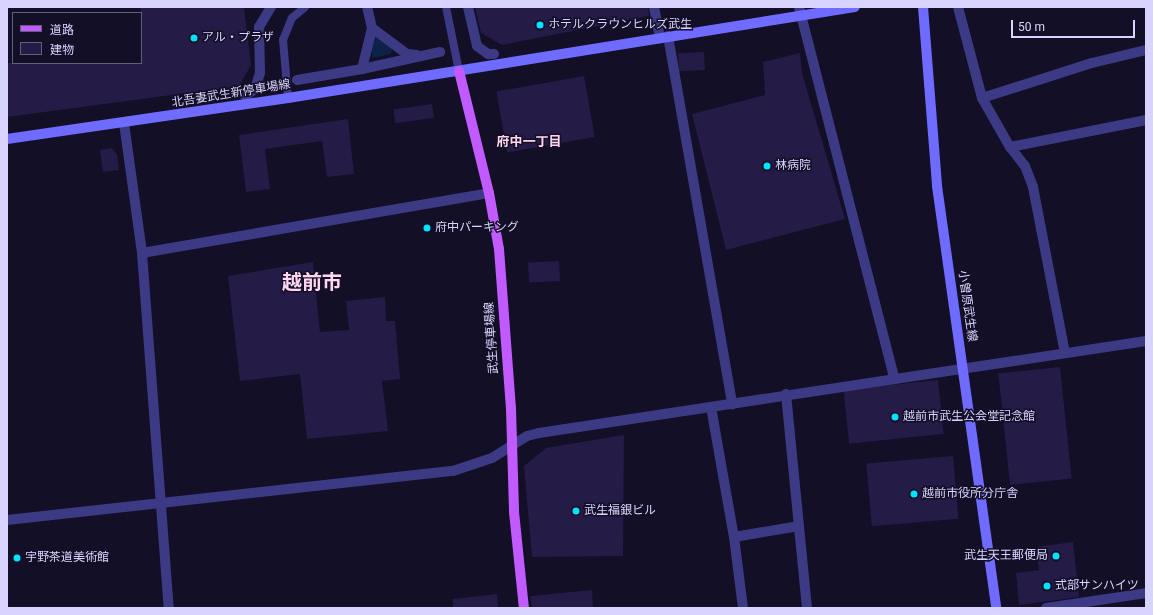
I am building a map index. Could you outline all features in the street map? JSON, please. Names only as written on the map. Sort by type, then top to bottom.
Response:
[{"type":"main road","name":"北吾妻武生新停車場線","points":[[7,139],[288,98],[664,37],[728,30],[800,12],[855,7]]},
{"type":"main road","name":"小曽原武生線","points":[[923,7],[937,186],[996,608]]},
{"type":"main road","name":"武生停車場線","points":[[459,71],[489,193],[499,249],[512,447],[514,512],[524,608]]},
{"type":"street","points":[[245,96],[255,89],[260,73],[259,27],[271,7]]},
{"type":"street","points":[[362,69],[372,28],[367,7]]},
{"type":"street","points":[[468,7],[477,46],[488,54],[494,54]]},
{"type":"street","points":[[654,7],[664,37],[732,404]]},
{"type":"street","points":[[958,7],[982,98],[1010,147],[1025,166],[1033,187],[1065,353]]},
{"type":"street","points":[[800,12],[894,377]]},
{"type":"street","points":[[372,28],[407,54],[420,56]]},
{"type":"street","points":[[982,98],[1092,62],[1146,50]]},
{"type":"street","points":[[297,80],[362,69],[440,52]]},
{"type":"street","points":[[1010,147],[1146,120]]},
{"type":"street","points":[[124,123],[142,252],[169,608]]},
{"type":"street","points":[[142,252],[489,193]]},
{"type":"street","points":[[7,520],[453,471],[478,464],[512,447],[527,436],[539,433],[732,404],[894,377],[1146,340]]},
{"type":"street","points":[[786,394],[807,608]]},
{"type":"street","points":[[711,407],[734,537],[743,608]]},
{"type":"street","points":[[734,537],[799,526]]},
{"type":"street","points":[[1046,608],[1146,593]]},
{"type":"lane","points":[[288,98],[283,40],[292,18],[305,7]]},
{"type":"lane","points":[[446,7],[459,71]]},
{"type":"water","points":[[372,36],[381,36],[392,49],[391,54],[372,58]]},
{"type":"building","name":"アル・プラザ","points":[[141,7],[244,7],[251,65],[239,86],[7,117],[7,63],[142,64]]},
{"type":"building","name":"ホテルクラウンヒルズ武生","points":[[475,7],[648,7],[649,16],[502,45],[481,33]]},
{"type":"building","points":[[704,52],[705,70],[679,71],[678,53]]},
{"type":"building","name":"林病院","points":[[800,53],[802,73],[845,219],[726,250],[692,114],[765,95],[763,62]]},
{"type":"building","points":[[584,76],[595,137],[507,153],[496,91]]},
{"type":"building","points":[[432,104],[434,118],[395,123],[393,109]]},
{"type":"building","points":[[348,119],[354,174],[327,177],[322,141],[265,149],[270,189],[246,192],[239,135]]},
{"type":"building","points":[[111,148],[117,154],[119,170],[103,172],[100,150]]},
{"type":"building","points":[[559,261],[560,281],[529,283],[528,263]]},
{"type":"building","points":[[313,262],[320,332],[349,330],[346,301],[385,297],[386,321],[395,321],[400,379],[382,381],[388,431],[307,439],[300,374],[240,381],[228,276]]},
{"type":"building","points":[[1060,367],[1072,478],[1010,485],[998,373]]},
{"type":"building","name":"越前市武生公会堂記念館","points":[[938,380],[944,434],[849,444],[844,390]]},
{"type":"building","name":"武生福銀ビル","points":[[624,435],[623,556],[532,557],[524,466],[546,448]]},
{"type":"building","name":"越前市役所分庁舎","points":[[953,456],[958,519],[872,526],[866,464]]},
{"type":"building","name":"式部サンハイツ","points":[[1073,542],[1079,597],[1019,605],[1016,573],[1039,570],[1036,547]]},
{"type":"building","points":[[592,590],[593,608],[532,608],[530,596]]},
{"type":"building","points":[[497,594],[498,608],[453,608],[453,599]]},
{"type":"place","name":"ホテルクラウンヒルズ武生","points":[[540,25]]},
{"type":"place","name":"アル・プラザ","points":[[194,38]]},
{"type":"place","name":"林病院","points":[[767,166]]},
{"type":"place","name":"府中パーキング","points":[[427,228]]},
{"type":"place","name":"越前市武生公会堂記念館","points":[[895,417]]},
{"type":"place","name":"越前市役所分庁舎","points":[[914,494]]},
{"type":"place","name":"武生福銀ビル","points":[[576,511]]},
{"type":"place","name":"武生天王郵便局","points":[[1056,556]]},
{"type":"place","name":"宇野茶道美術館","points":[[17,558]]},
{"type":"place","name":"式部サンハイツ","points":[[1047,586]]},
{"type":"district","name":"府中一丁目","points":[[529,142]]},
{"type":"district","name":"越前市","points":[[312,282]]}]
